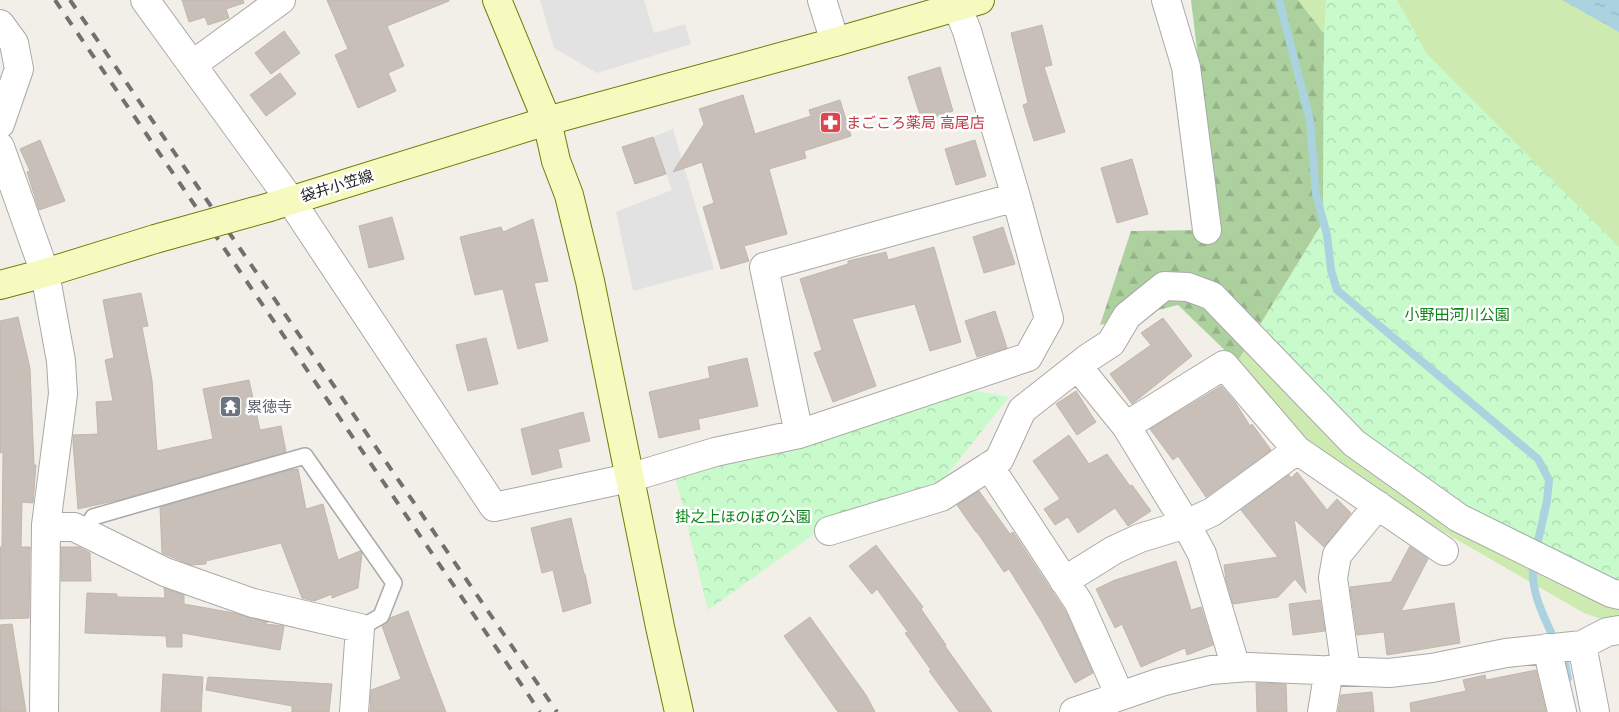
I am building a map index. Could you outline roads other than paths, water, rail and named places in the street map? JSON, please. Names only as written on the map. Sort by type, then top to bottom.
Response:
[{"type":"street","points":[[145,0],[192,65],[280,204],[494,508],[629,478],[715,452],[799,434],[1028,357],[1049,319],[1016,197],[967,31],[968,3]]},
{"type":"street","points":[[192,65],[281,0]]},
{"type":"street","points":[[497,0],[547,121],[556,161],[569,195],[590,281],[629,478],[679,712]]},
{"type":"street","points":[[822,0],[835,42]]},
{"type":"street","points":[[1166,0],[1186,67],[1207,230]]},
{"type":"street","name":"袋井小笠線","points":[[0,285],[45,273],[155,238],[280,204],[547,121],[835,42],[968,3]]},
{"type":"street","points":[[0,24],[14,43],[19,69],[0,124]]},
{"type":"street","points":[[0,147],[45,273],[61,361],[64,394],[46,525],[44,712]]},
{"type":"street","points":[[799,434],[764,267],[1016,197]]},
{"type":"street","points":[[830,531],[942,496],[999,460],[1022,410],[1088,358],[1111,343],[1127,316],[1164,286],[1188,287],[1212,296],[1354,443],[1459,518],[1611,593],[1619,595]]},
{"type":"street","points":[[1126,426],[1224,365],[1297,450],[1444,551]]},
{"type":"street","points":[[1078,367],[1126,426],[1186,524],[1202,554],[1236,668]]},
{"type":"street","points":[[1064,581],[1114,550],[1140,538],[1186,524],[1212,512],[1297,450]]},
{"type":"street","points":[[989,466],[1079,603],[1120,696]]},
{"type":"street","points":[[1322,712],[1338,671],[1333,578],[1337,555],[1378,505]]},
{"type":"street","points":[[46,525],[74,527],[165,572],[253,603],[360,628],[354,712]]},
{"type":"street","points":[[1074,712],[1161,682],[1211,670],[1249,667],[1389,673],[1432,668],[1506,653],[1604,639],[1595,712]]},
{"type":"street","points":[[1548,648],[1562,712]]},
{"type":"lane","points":[[84,532],[93,517],[305,456],[394,583],[381,616],[360,628]]},
{"type":"water","points":[[1562,0],[1619,0],[1619,32]]},
{"type":"waterway","points":[[1279,0],[1310,120],[1316,194],[1327,235],[1331,270],[1337,290],[1538,459],[1549,480],[1547,501],[1536,550]]},
{"type":"waterway","points":[[1534,561],[1533,582],[1535,592],[1556,643]]},
{"type":"waterway","points":[[1561,653],[1568,678]]},
{"type":"railway","points":[[55,0],[540,712]]},
{"type":"railway","points":[[70,0],[557,712]]},
{"type":"place","name":"まごころ薬局 高尾店","points":[[830,123]]},
{"type":"place","name":"累徳寺","points":[[231,407]]},
{"type":"park label","name":"小野田河川公園","points":[[1457,315]]},
{"type":"park label","name":"掛之上ほのぼの公園","points":[[743,517]]}]
